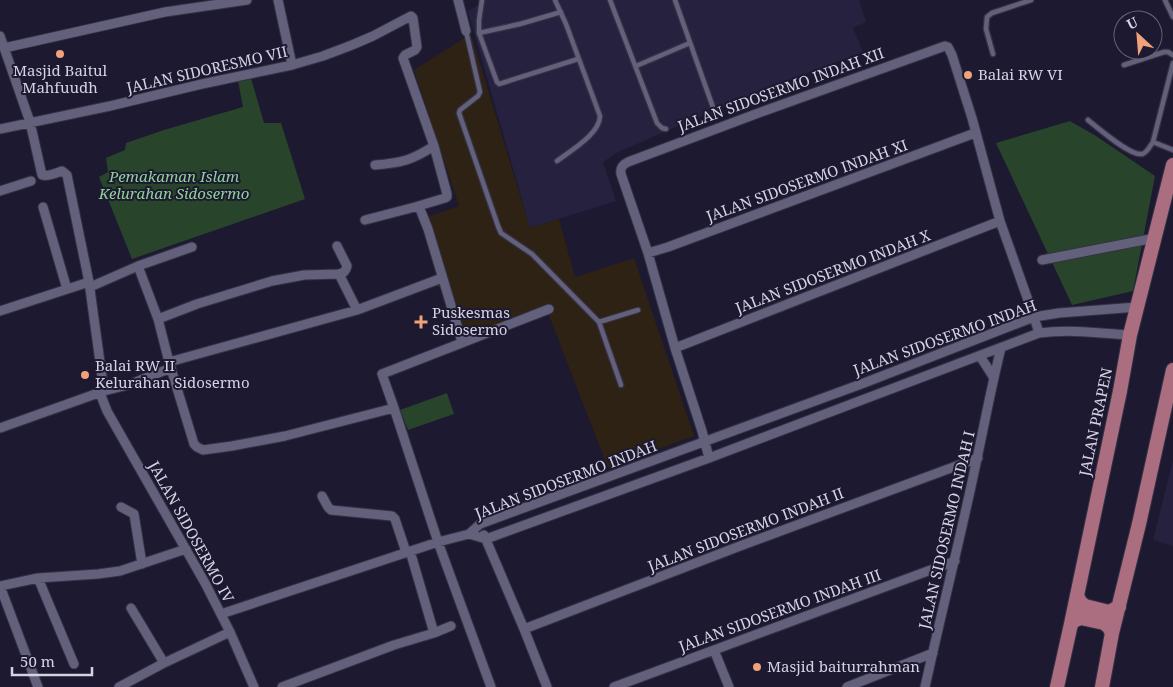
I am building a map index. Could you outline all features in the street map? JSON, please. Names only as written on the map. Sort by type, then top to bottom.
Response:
[{"type":"main road","name":"JALAN PRAPEN","points":[[1057,687],[1079,611],[1130,336],[1173,165]]},
{"type":"main road","points":[[1102,687],[1110,619],[1139,524],[1168,415],[1173,370]]},
{"type":"main road","points":[[1079,611],[1110,619]]},
{"type":"street","points":[[3,50],[165,12],[246,0]]},
{"type":"street","points":[[278,0],[292,65]]},
{"type":"street","points":[[458,0],[466,31]]},
{"type":"street","name":"JALAN SIDORESMO VII","points":[[0,129],[292,65],[352,45],[412,16],[417,47],[415,50],[404,55],[403,58],[434,146]]},
{"type":"street","points":[[0,36],[3,50],[30,122]]},
{"type":"street","name":"JALAN SIDOSERMO INDAH XII","points":[[648,253],[620,171],[622,166],[628,162],[764,110],[945,46],[948,47],[952,55],[975,133]]},
{"type":"street","name":"JALAN SIDOSERMO IV","points":[[30,122],[42,175],[62,171],[67,174],[90,284],[105,407],[221,614],[254,687]]},
{"type":"street","points":[[975,133],[1000,221],[1039,333]]},
{"type":"street","name":"JALAN SIDOSERMO INDAH XI","points":[[648,253],[975,133]]},
{"type":"street","points":[[365,220],[447,197],[434,146],[420,155],[405,161],[375,165]]},
{"type":"street","points":[[0,191],[31,181]]},
{"type":"street","points":[[44,207],[67,289]]},
{"type":"street","points":[[415,207],[420,209],[428,229],[462,342]]},
{"type":"street","name":"JALAN SIDOSERMO INDAH X","points":[[675,348],[1000,221]]},
{"type":"street","points":[[1042,260],[1155,238]]},
{"type":"street","points":[[158,320],[197,304],[272,281],[304,276],[339,274],[346,271],[347,266],[337,246]]},
{"type":"street","points":[[0,311],[67,289],[90,284],[192,248]]},
{"type":"street","points":[[648,253],[709,458]]},
{"type":"street","points":[[138,266],[158,320],[194,444],[197,447],[203,450],[285,436],[394,408]]},
{"type":"street","points":[[339,274],[357,310]]},
{"type":"street","points":[[0,428],[102,392],[128,385],[170,365],[357,310],[442,278]]},
{"type":"street","name":"JALAN SIDOSERMO INDAH","points":[[469,534],[480,524],[864,383],[1034,317],[1059,313],[1137,307]]},
{"type":"street","points":[[490,687],[438,542],[382,374],[549,310]]},
{"type":"street","name":"JALAN SIDOSERMO INDAH","points":[[469,534],[486,539],[709,458],[1039,333],[1076,331],[1130,336]]},
{"type":"street","name":"JALAN SIDOSERMO INDAH I","points":[[925,687],[1002,348]]},
{"type":"street","points":[[980,356],[994,378]]},
{"type":"street","points":[[864,383],[870,397]]},
{"type":"street","name":"JALAN SIDOSERMO INDAH II","points":[[524,629],[740,546],[978,458]]},
{"type":"street","points":[[322,496],[331,510],[392,516],[395,519],[408,551],[434,632]]},
{"type":"street","points":[[121,507],[134,514],[142,564]]},
{"type":"street","points":[[480,524],[547,687]]},
{"type":"street","points":[[221,614],[408,551],[469,534]]},
{"type":"street","points":[[38,687],[0,586],[38,578],[120,571],[186,549]]},
{"type":"street","name":"JALAN SIDOSERMO INDAH III","points":[[614,687],[955,561]]},
{"type":"street","points":[[38,578],[74,664]]},
{"type":"street","points":[[131,608],[164,663]]},
{"type":"street","points":[[282,687],[451,626]]},
{"type":"street","points":[[119,687],[164,663],[230,632]]},
{"type":"street","points":[[714,650],[729,687]]},
{"type":"street","points":[[847,687],[932,653]]},
{"type":"lane","points":[[482,0],[479,33],[499,84],[578,59]]},
{"type":"lane","points":[[555,0],[600,116],[598,126],[576,147],[556,161]]},
{"type":"lane","points":[[610,0],[657,123],[666,129]]},
{"type":"lane","points":[[675,0],[715,112]]},
{"type":"lane","points":[[993,54],[986,28],[987,17],[992,13],[1031,0]]},
{"type":"lane","points":[[1165,0],[1173,17]]},
{"type":"lane","points":[[479,33],[561,12]]},
{"type":"lane","points":[[466,31],[480,92],[459,113],[501,233],[532,254],[600,322],[621,385]]},
{"type":"lane","points":[[636,66],[690,43]]},
{"type":"lane","points":[[1124,65],[1164,52],[1173,55]]},
{"type":"lane","points":[[1088,120],[1122,146],[1143,154],[1153,142],[1173,62]]},
{"type":"lane","points":[[1153,142],[1173,150]]},
{"type":"lane","points":[[600,322],[638,310]]},
{"type":"shaded area","points":[[481,0],[859,0],[866,22],[853,28],[863,52],[760,91],[618,152],[603,162],[616,201],[530,228],[468,11],[481,4]]},
{"type":"shaded area","points":[[471,34],[530,228],[559,219],[575,277],[634,258],[694,436],[608,468],[546,308],[461,338],[424,218],[459,206],[414,70]]},
{"type":"shaded area","points":[[1173,460],[1173,546],[1153,540]]},
{"type":"green space","name":"Pemakaman Islam Kelurahan Sidosermo","points":[[251,78],[264,123],[281,123],[305,199],[132,259],[99,177],[108,172],[106,158],[125,150],[126,143],[243,107],[238,81]]},
{"type":"green space","points":[[1070,121],[1096,136],[1155,176],[1133,291],[1072,305],[996,143]]},
{"type":"green space","points":[[447,393],[454,414],[408,430],[400,410]]},
{"type":"place","name":"Masjid Baitul Mahfuudh","points":[[60,54]]},
{"type":"place","name":"Balai RW VI","points":[[968,75]]},
{"type":"place","name":"Puskesmas Sidosermo","points":[[421,322]]},
{"type":"place","name":"Balai RW II Kelurahan Sidosermo","points":[[85,375]]},
{"type":"place","name":"Masjid baiturrahman","points":[[757,667]]}]
